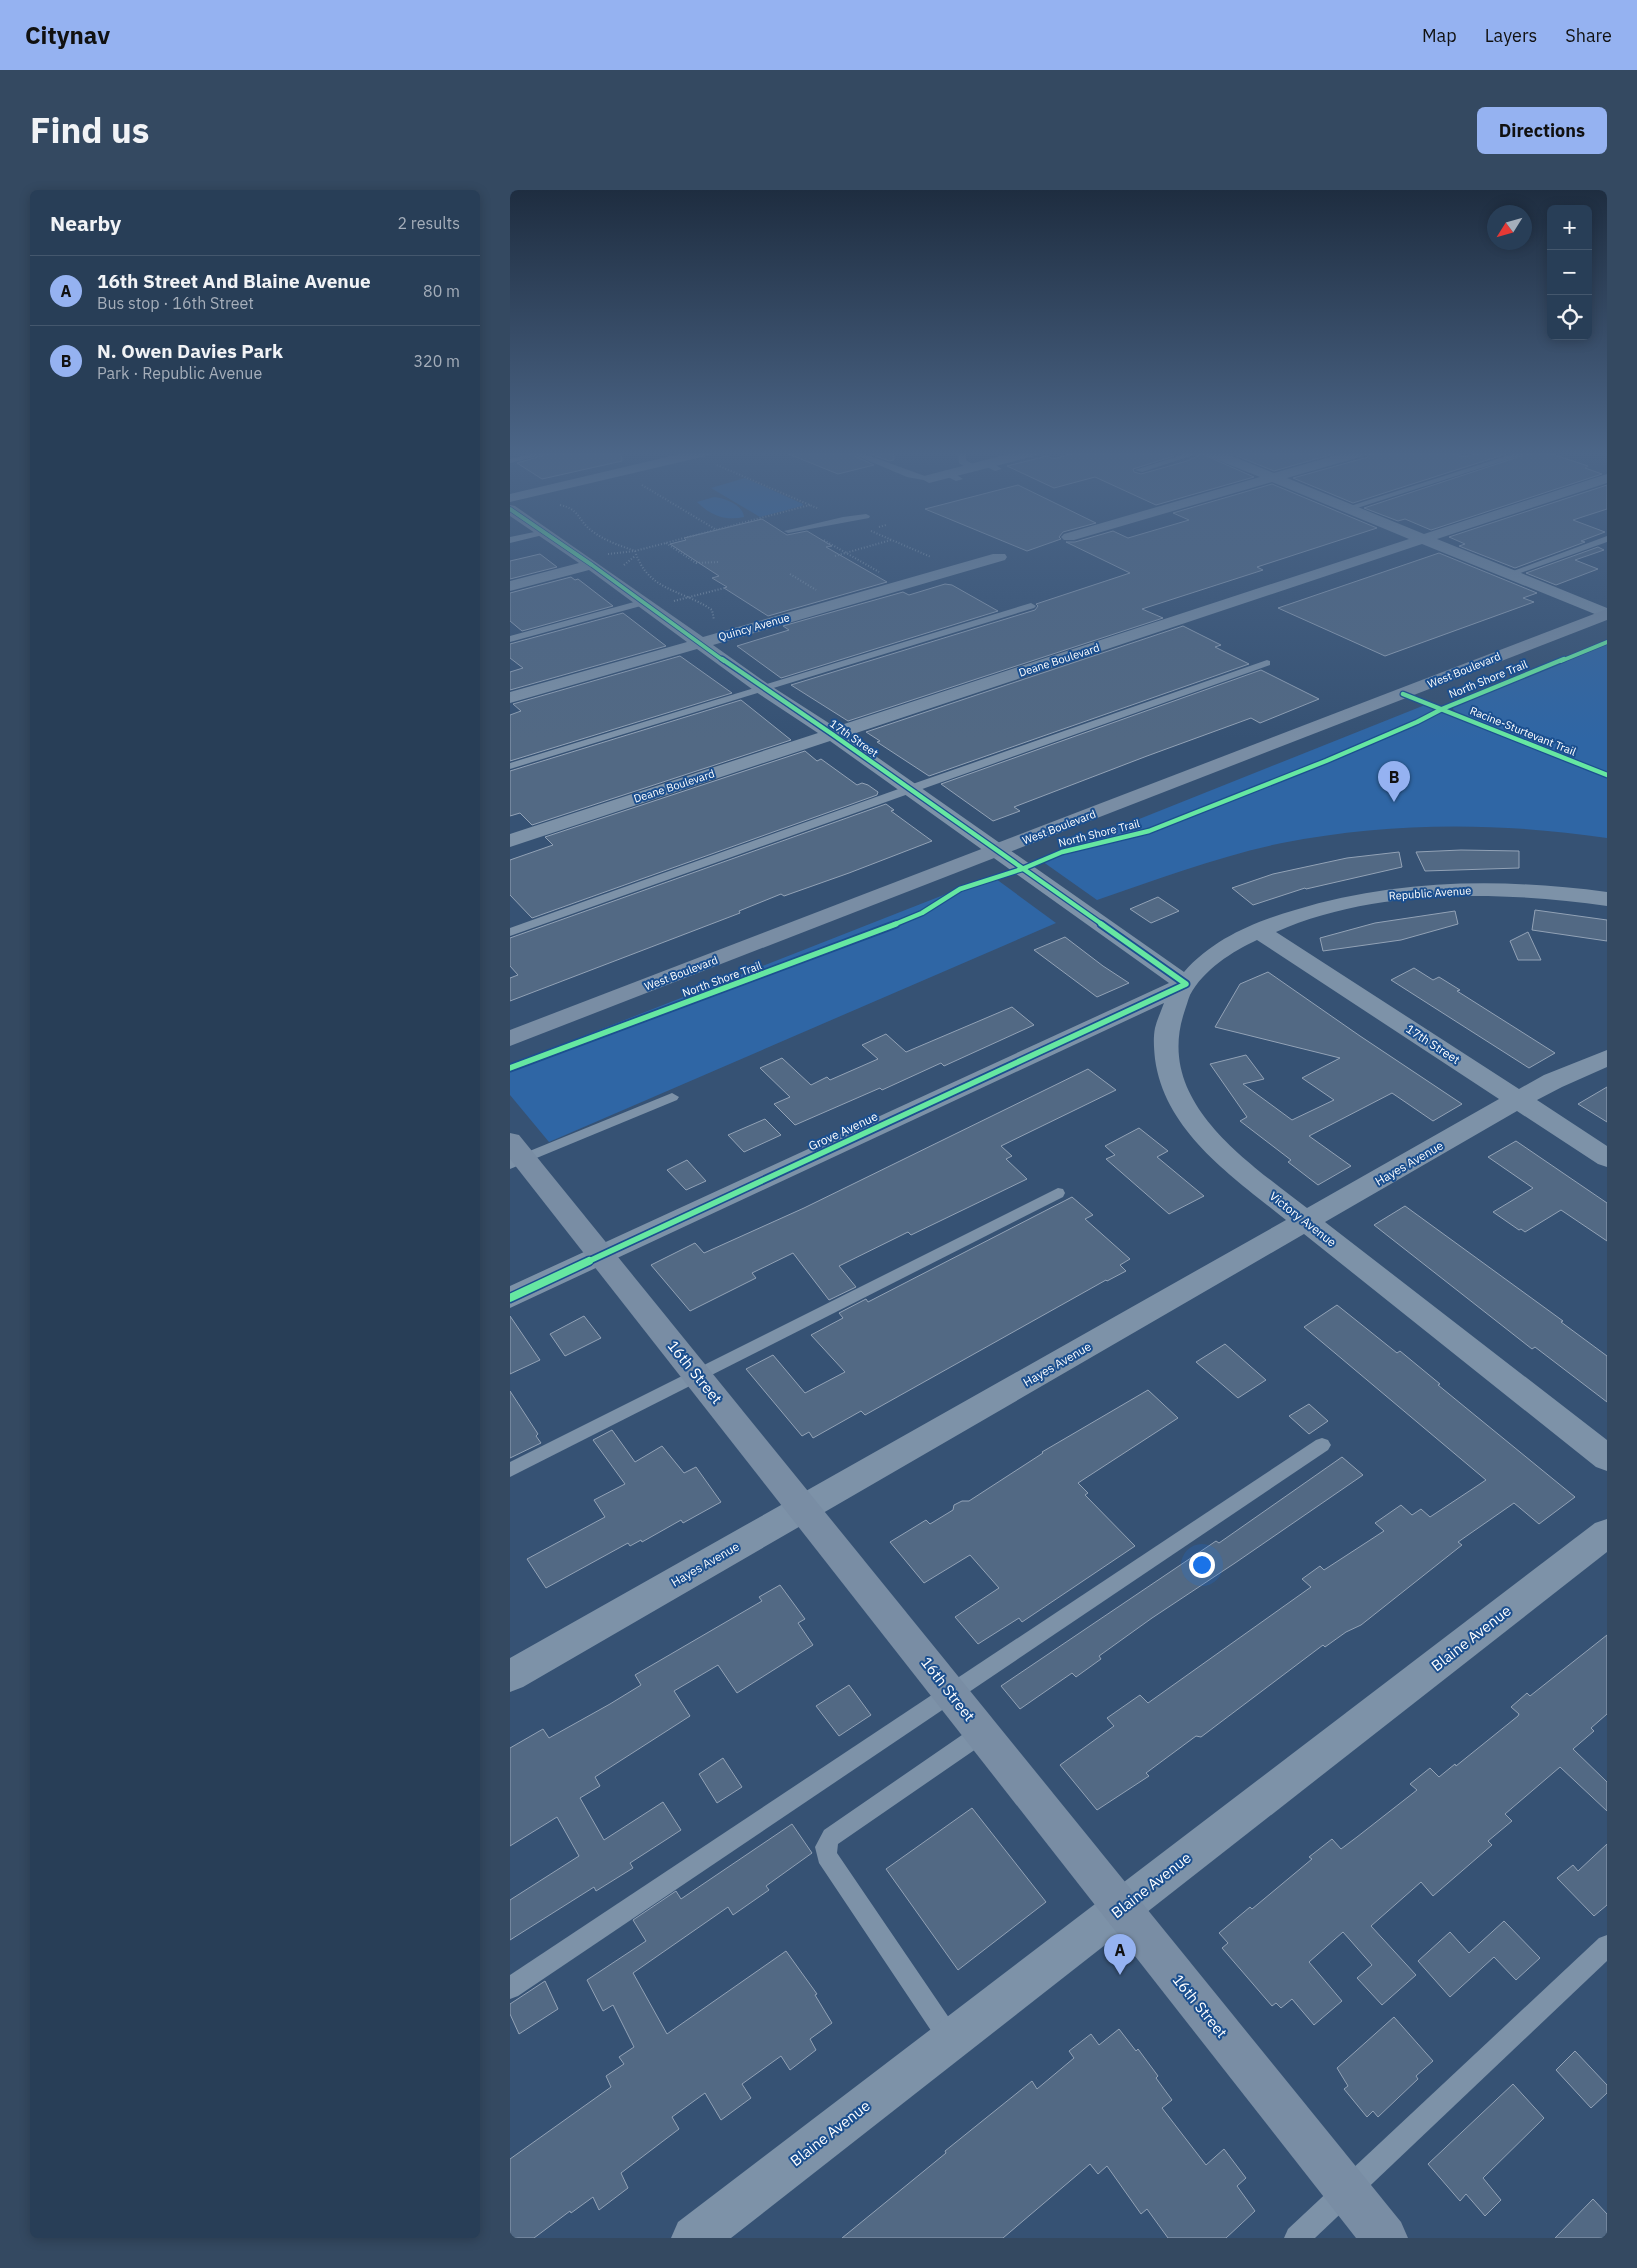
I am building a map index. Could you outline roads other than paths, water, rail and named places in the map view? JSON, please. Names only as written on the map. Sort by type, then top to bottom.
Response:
[{"type":"street","name":"17th Street","points":[[575,548],[599,560],[645,602],[762,688],[832,734],[1186,984]]},
{"type":"street","name":"Deane Boulevard","points":[[510,841],[1397,548]]},
{"type":"street","points":[[1444,548],[1607,614]]},
{"type":"street","name":"Quincy Avenue","points":[[510,698],[999,557]]},
{"type":"street","points":[[510,586],[599,560]]},
{"type":"street","name":"West Boulevard","points":[[510,1039],[1607,614]]},
{"type":"street","name":"Republic Avenue","points":[[1258,930],[1301,915],[1347,903],[1446,890],[1516,890],[1607,900]]},
{"type":"street","name":"17th Street","points":[[1258,930],[1607,1158]]},
{"type":"street","name":"Victory Avenue","points":[[1258,930],[1226,947],[1213,957],[1186,984],[1172,1011],[1166,1040],[1169,1070],[1180,1102],[1190,1118],[1216,1149],[1607,1458]]},
{"type":"street","name":"Grove Avenue","points":[[510,1298],[1186,984]]},
{"type":"street","name":"Hayes Avenue","points":[[510,1676],[1553,1080],[1607,1058]]},
{"type":"street","name":"16th Street","points":[[515,1154],[602,1255],[1385,2238]]},
{"type":"street","name":"Blaine Avenue","points":[[694,2238],[1607,1532]]},
{"type":"lane","points":[[1509,574],[1583,548]]},
{"type":"lane","points":[[510,639],[645,602]]},
{"type":"lane","points":[[510,766],[1031,606]]},
{"type":"lane","points":[[510,932],[908,788],[1267,663]]},
{"type":"lane","points":[[515,1154],[672,1097]]},
{"type":"lane","points":[[510,1470],[1058,1193]]},
{"type":"lane","points":[[510,1988],[1322,1445]]},
{"type":"lane","points":[[951,2040],[827,1856],[826,1847],[831,1837],[982,1732]]},
{"type":"lane","points":[[1297,2238],[1607,1946]]},
{"type":"place","name":"N. Owen Davies Park","points":[[1394,802]]},
{"type":"place","name":"16th Street And Blaine Avenue","points":[[1120,1975]]}]
